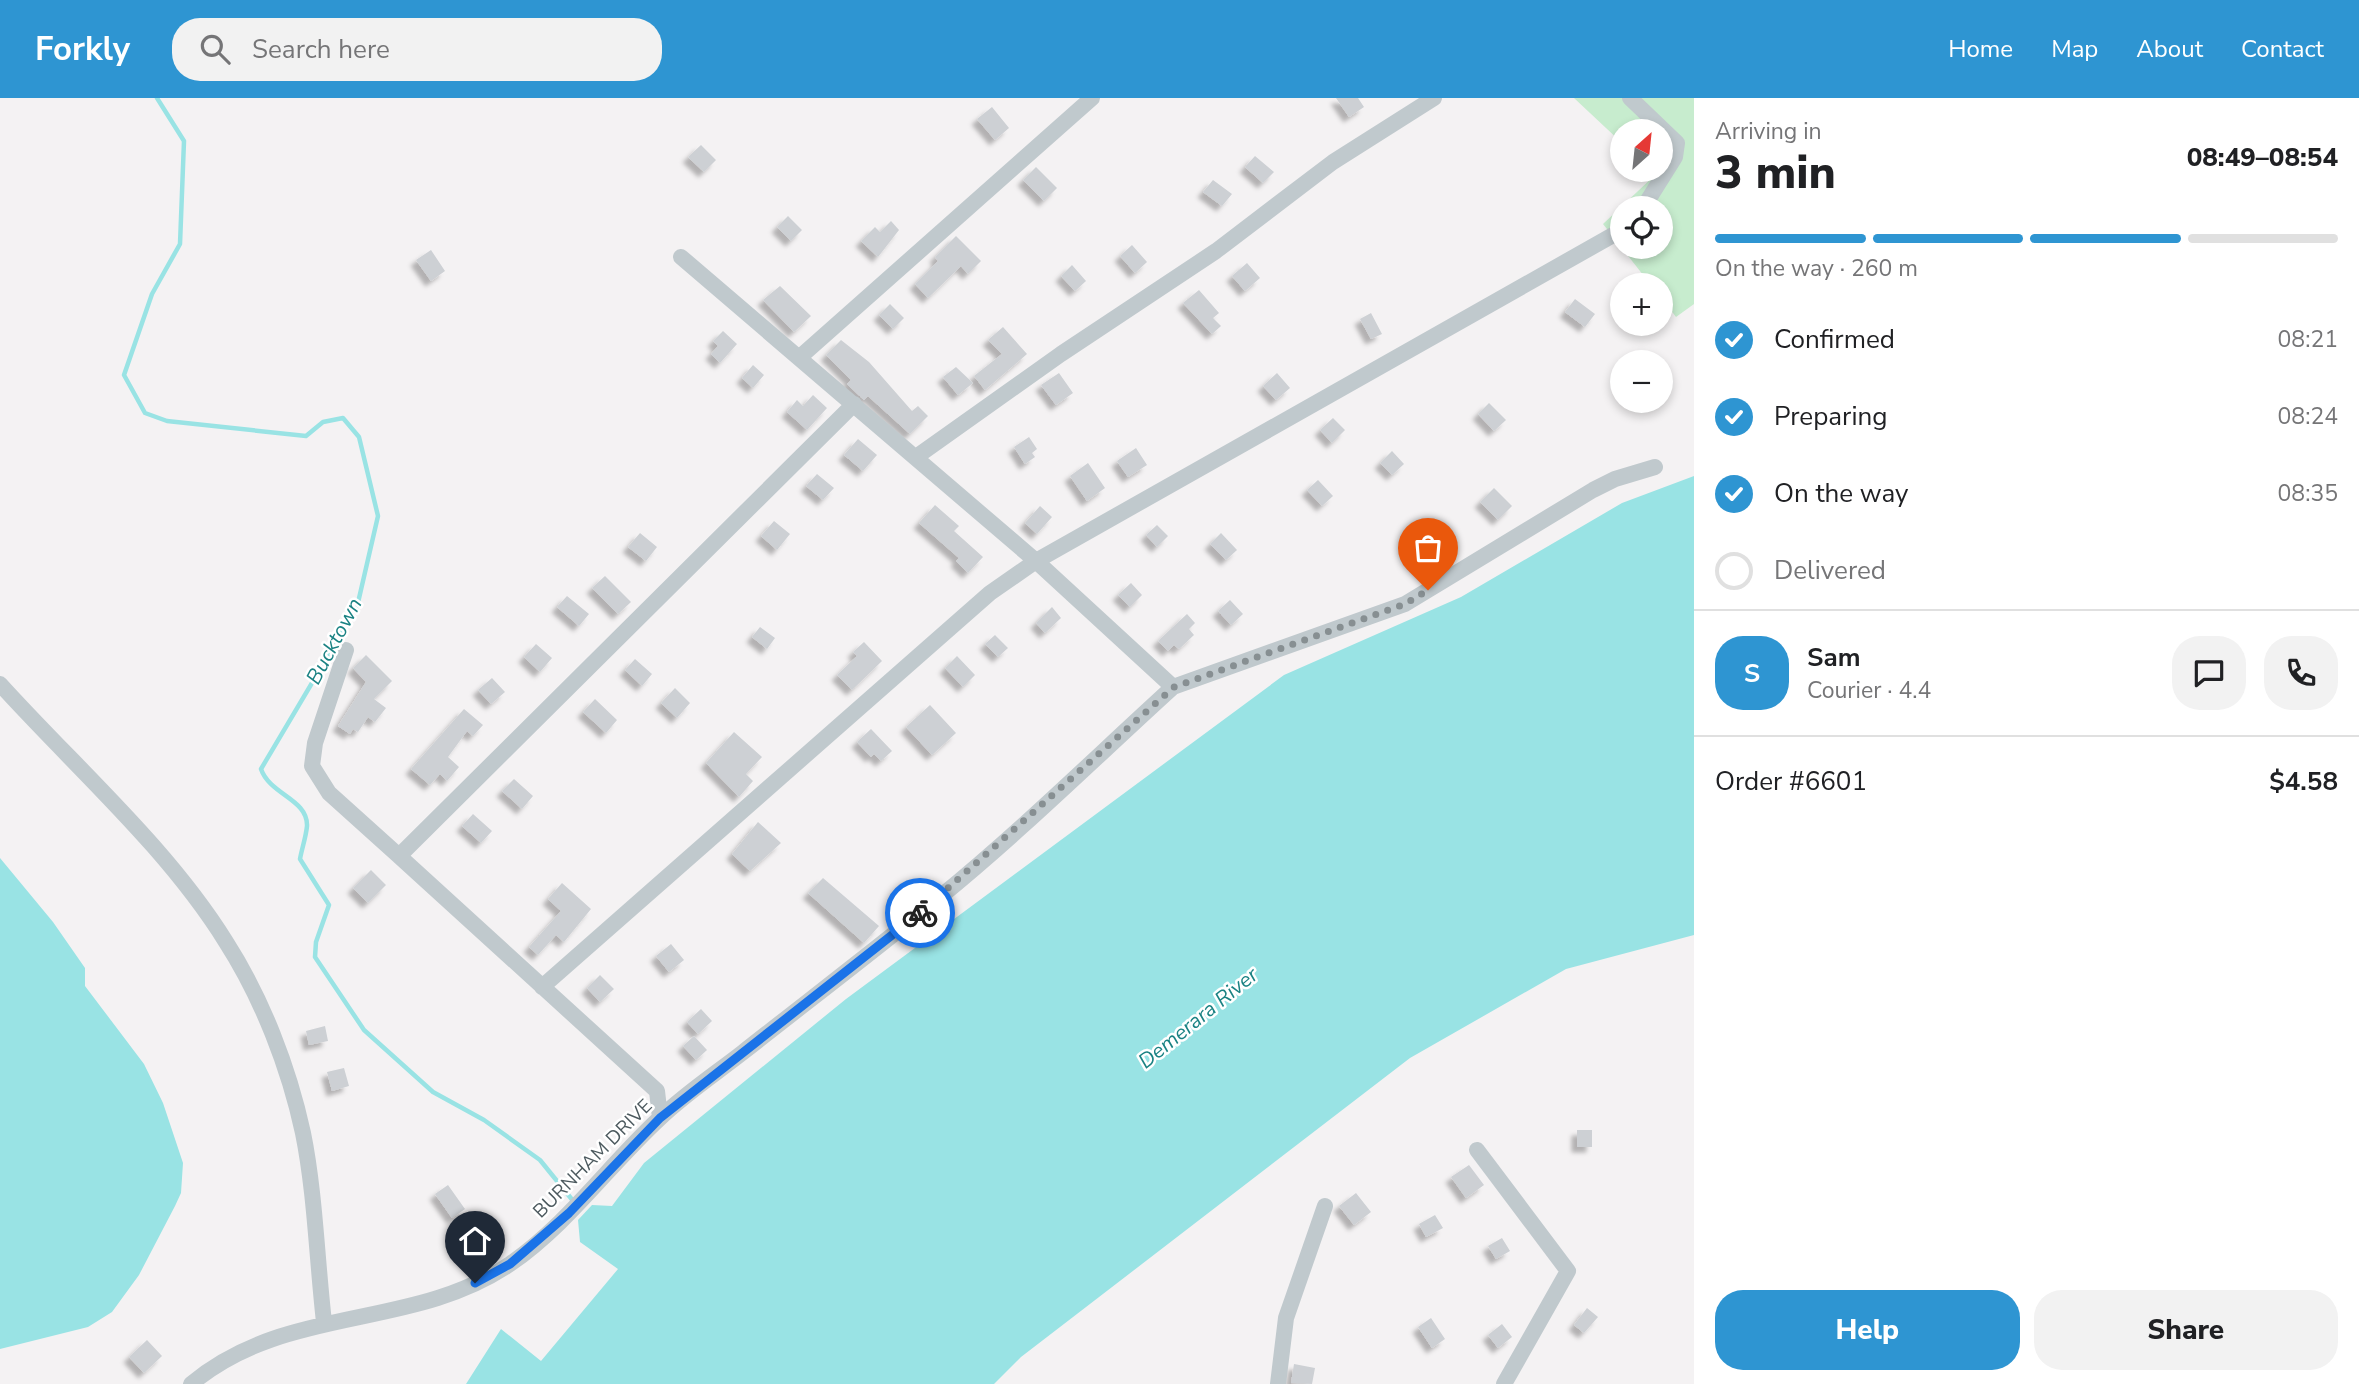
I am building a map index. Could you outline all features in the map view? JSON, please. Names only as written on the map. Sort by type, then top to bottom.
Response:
[{"type":"street","points":[[800,357],[1092,98]]},
{"type":"street","points":[[916,457],[1061,354],[1216,251],[1333,162],[1434,98]]},
{"type":"street","points":[[1630,98],[1677,143],[1675,158],[1651,196]]},
{"type":"street","points":[[542,987],[990,593],[1036,561],[1610,237]]},
{"type":"street","points":[[681,257],[1036,561],[1174,687],[1405,604],[1593,490],[1615,479],[1655,467]]},
{"type":"street","points":[[399,856],[854,404]]},
{"type":"street","points":[[346,650],[315,743],[312,766],[329,793],[657,1091],[660,1118]]},
{"type":"street","points":[[0,684],[157,852],[204,909],[245,973],[282,1061],[303,1133],[324,1322]]},
{"type":"street","name":"BURNHAM DRIVE","points":[[191,1384],[206,1371],[270,1337],[324,1322],[402,1308],[457,1292],[510,1264],[586,1197],[660,1118],[943,895],[1174,687]]},
{"type":"street","points":[[1477,1150],[1568,1271],[1504,1384]]},
{"type":"street","points":[[1278,1384],[1286,1318],[1325,1206]]},
{"type":"green space","points":[[1574,98],[1694,98],[1694,304],[1676,317],[1673,313],[1673,273],[1642,273],[1631,259],[1673,259],[1673,196],[1633,196],[1648,182],[1673,182],[1673,119],[1610,119],[1610,132]]},
{"type":"green space","points":[[1610,217],[1610,233],[1603,224]]},
{"type":"water","name":"Demerara River","points":[[1694,476],[1694,935],[1566,969],[1410,1058],[1021,1357],[994,1384],[466,1384],[501,1329],[541,1361],[618,1269],[580,1242],[578,1220],[592,1205],[612,1206],[644,1163],[846,999],[1284,675],[1461,597],[1622,503]]},
{"type":"water","points":[[0,858],[53,922],[85,968],[85,986],[144,1064],[163,1103],[183,1163],[181,1193],[175,1206],[139,1275],[112,1312],[88,1327],[0,1349]]},
{"type":"building","points":[[1336,98],[1358,98],[1364,107],[1349,117]]},
{"type":"building","points":[[992,107],[1009,128],[995,140],[977,119]]},
{"type":"building","points":[[701,145],[716,160],[704,172],[688,157]]},
{"type":"building","points":[[1255,156],[1274,172],[1263,183],[1245,167]]},
{"type":"building","points":[[1036,167],[1057,188],[1044,201],[1023,180]]},
{"type":"building","points":[[1213,180],[1232,194],[1222,206],[1203,192]]},
{"type":"building","points":[[788,216],[802,230],[791,241],[777,227]]},
{"type":"building","points":[[891,221],[899,230],[878,257],[861,241],[875,227],[880,232]]},
{"type":"building","points":[[956,236],[981,261],[968,274],[961,266],[928,298],[915,284],[938,261],[935,257]]},
{"type":"building","points":[[1132,245],[1147,262],[1135,273],[1120,256]]},
{"type":"building","points":[[431,250],[445,271],[431,281],[416,260]]},
{"type":"building","points":[[1247,263],[1260,278],[1245,291],[1232,276]]},
{"type":"building","points":[[1072,265],[1086,281],[1075,291],[1061,276]]},
{"type":"building","points":[[780,286],[811,316],[794,332],[763,300]]},
{"type":"building","points":[[1199,290],[1219,313],[1213,318],[1221,326],[1212,334],[1183,303]]},
{"type":"building","points":[[1575,299],[1595,314],[1585,327],[1565,312]]},
{"type":"building","points":[[890,304],[904,318],[893,329],[879,315]]},
{"type":"building","points":[[1371,313],[1382,334],[1371,339],[1360,319]]},
{"type":"building","points":[[1003,327],[1027,354],[985,390],[974,376],[1002,354],[988,340]]},
{"type":"building","points":[[723,331],[737,344],[720,363],[711,354],[718,346],[713,341]]},
{"type":"building","points":[[841,340],[869,362],[912,411],[918,406],[928,416],[910,434],[868,396],[864,400],[847,384],[851,380],[826,355]]},
{"type":"building","points":[[753,365],[764,375],[753,388],[742,378]]},
{"type":"building","points":[[956,367],[973,383],[958,395],[943,377]]},
{"type":"building","points":[[1059,373],[1073,393],[1056,405],[1041,385]]},
{"type":"building","points":[[1277,373],[1290,388],[1276,400],[1263,386]]},
{"type":"building","points":[[813,395],[827,408],[807,430],[787,412],[797,400],[803,406]]},
{"type":"building","points":[[1489,403],[1506,420],[1494,431],[1478,414]]},
{"type":"building","points":[[1333,418],[1345,430],[1332,443],[1320,430]]},
{"type":"building","points":[[1029,437],[1037,449],[1032,453],[1035,457],[1025,464],[1014,447]]},
{"type":"building","points":[[858,439],[877,455],[863,471],[844,455]]},
{"type":"building","points":[[1136,448],[1147,465],[1128,477],[1117,461]]},
{"type":"building","points":[[1392,451],[1404,464],[1392,475],[1380,463]]},
{"type":"building","points":[[1088,463],[1105,488],[1087,501],[1070,476]]},
{"type":"building","points":[[817,474],[834,488],[823,500],[806,486]]},
{"type":"building","points":[[1318,480],[1333,496],[1322,506],[1307,490]]},
{"type":"building","points":[[1494,488],[1512,506],[1498,520],[1480,502]]},
{"type":"building","points":[[935,505],[959,526],[954,531],[983,557],[968,573],[956,561],[959,558],[919,523]]},
{"type":"building","points":[[1040,506],[1052,517],[1037,534],[1025,523]]},
{"type":"building","points":[[774,521],[790,534],[777,550],[761,536]]},
{"type":"building","points":[[1157,525],[1168,536],[1157,547],[1146,535]]},
{"type":"building","points":[[640,533],[657,547],[646,561],[628,547]]},
{"type":"building","points":[[1221,533],[1237,550],[1226,560],[1210,544]]},
{"type":"building","points":[[605,576],[631,602],[618,614],[592,588]]},
{"type":"building","points":[[1131,583],[1142,595],[1130,607],[1118,595]]},
{"type":"building","points":[[567,596],[589,614],[579,626],[557,607]]},
{"type":"building","points":[[1230,600],[1243,614],[1231,625],[1218,611]]},
{"type":"building","points":[[1052,607],[1061,618],[1045,633],[1036,623]]},
{"type":"building","points":[[1187,614],[1195,623],[1189,629],[1194,635],[1179,649],[1174,645],[1168,651],[1158,641]]},
{"type":"building","points":[[760,627],[775,638],[767,649],[752,637]]},
{"type":"building","points":[[995,635],[1008,648],[998,657],[985,644]]},
{"type":"building","points":[[864,642],[882,661],[852,690],[837,675],[857,656],[853,652]]},
{"type":"building","points":[[536,644],[552,658],[540,672],[524,657]]},
{"type":"building","points":[[366,655],[392,681],[374,699],[386,708],[375,722],[368,717],[358,732],[353,729],[350,734],[338,726],[366,682],[353,668]]},
{"type":"building","points":[[957,656],[975,675],[963,687],[945,668]]},
{"type":"building","points":[[635,659],[652,674],[642,686],[625,670]]},
{"type":"building","points":[[492,678],[505,692],[491,704],[478,690]]},
{"type":"building","points":[[675,688],[690,703],[677,718],[661,703]]},
{"type":"building","points":[[595,699],[617,720],[606,733],[583,712]]},
{"type":"building","points":[[930,705],[956,733],[932,755],[906,727]]},
{"type":"building","points":[[464,709],[483,725],[473,736],[467,731],[448,757],[459,767],[447,781],[440,774],[430,785],[411,769]]},
{"type":"building","points":[[871,729],[892,751],[881,761],[874,754],[871,757],[857,742]]},
{"type":"building","points":[[734,732],[762,757],[746,774],[753,781],[739,797],[706,763]]},
{"type":"building","points":[[514,779],[533,796],[522,809],[502,791]]},
{"type":"building","points":[[473,814],[492,831],[481,843],[462,826]]},
{"type":"building","points":[[758,822],[781,843],[750,871],[732,854]]},
{"type":"building","points":[[371,870],[386,885],[368,903],[353,888]]},
{"type":"building","points":[[823,878],[879,926],[864,943],[808,893]]},
{"type":"building","points":[[562,883],[591,909],[564,942],[556,935],[538,955],[529,947],[561,911],[548,899]]},
{"type":"building","points":[[671,944],[684,960],[669,972],[656,956]]},
{"type":"building","points":[[600,975],[614,989],[600,1002],[587,988]]},
{"type":"building","points":[[701,1009],[712,1021],[698,1034],[687,1022]]},
{"type":"building","points":[[325,1026],[328,1041],[309,1045],[306,1031]]},
{"type":"building","points":[[694,1036],[707,1050],[696,1060],[683,1046]]},
{"type":"building","points":[[344,1068],[349,1086],[332,1091],[327,1072]]},
{"type":"building","points":[[1577,1130],[1592,1130],[1592,1147],[1577,1147]]},
{"type":"building","points":[[1469,1165],[1484,1185],[1466,1198],[1451,1177]]},
{"type":"building","points":[[448,1185],[465,1209],[452,1218],[435,1194]]},
{"type":"building","points":[[1356,1193],[1371,1212],[1354,1225],[1339,1206]]},
{"type":"building","points":[[1435,1215],[1443,1228],[1426,1237],[1419,1224]]},
{"type":"building","points":[[1502,1238],[1510,1251],[1496,1259],[1488,1246]]},
{"type":"building","points":[[1587,1308],[1598,1317],[1584,1333],[1574,1325]]},
{"type":"building","points":[[1431,1318],[1445,1339],[1432,1348],[1418,1327]]},
{"type":"building","points":[[1502,1324],[1512,1337],[1498,1348],[1488,1335]]},
{"type":"building","points":[[147,1340],[162,1356],[144,1373],[129,1357]]},
{"type":"building","points":[[1294,1364],[1315,1368],[1312,1384],[1291,1383]]},
{"type":"waterway","name":"Bucktown","points":[[157,98],[184,141],[180,244],[152,294],[124,375],[145,413],[167,421],[306,436],[323,422],[343,418],[359,437],[378,516],[357,607],[261,769],[272,785],[302,809],[306,817],[307,826],[300,859],[329,905],[316,942],[315,957],[364,1030],[433,1092],[484,1120],[540,1160],[574,1202]]},
{"type":"way so far","points":[[920,913],[1174,687],[1405,604],[1428,590]]},
{"type":"route","points":[[475,1283],[510,1264],[569,1213],[660,1118],[920,913]]}]
